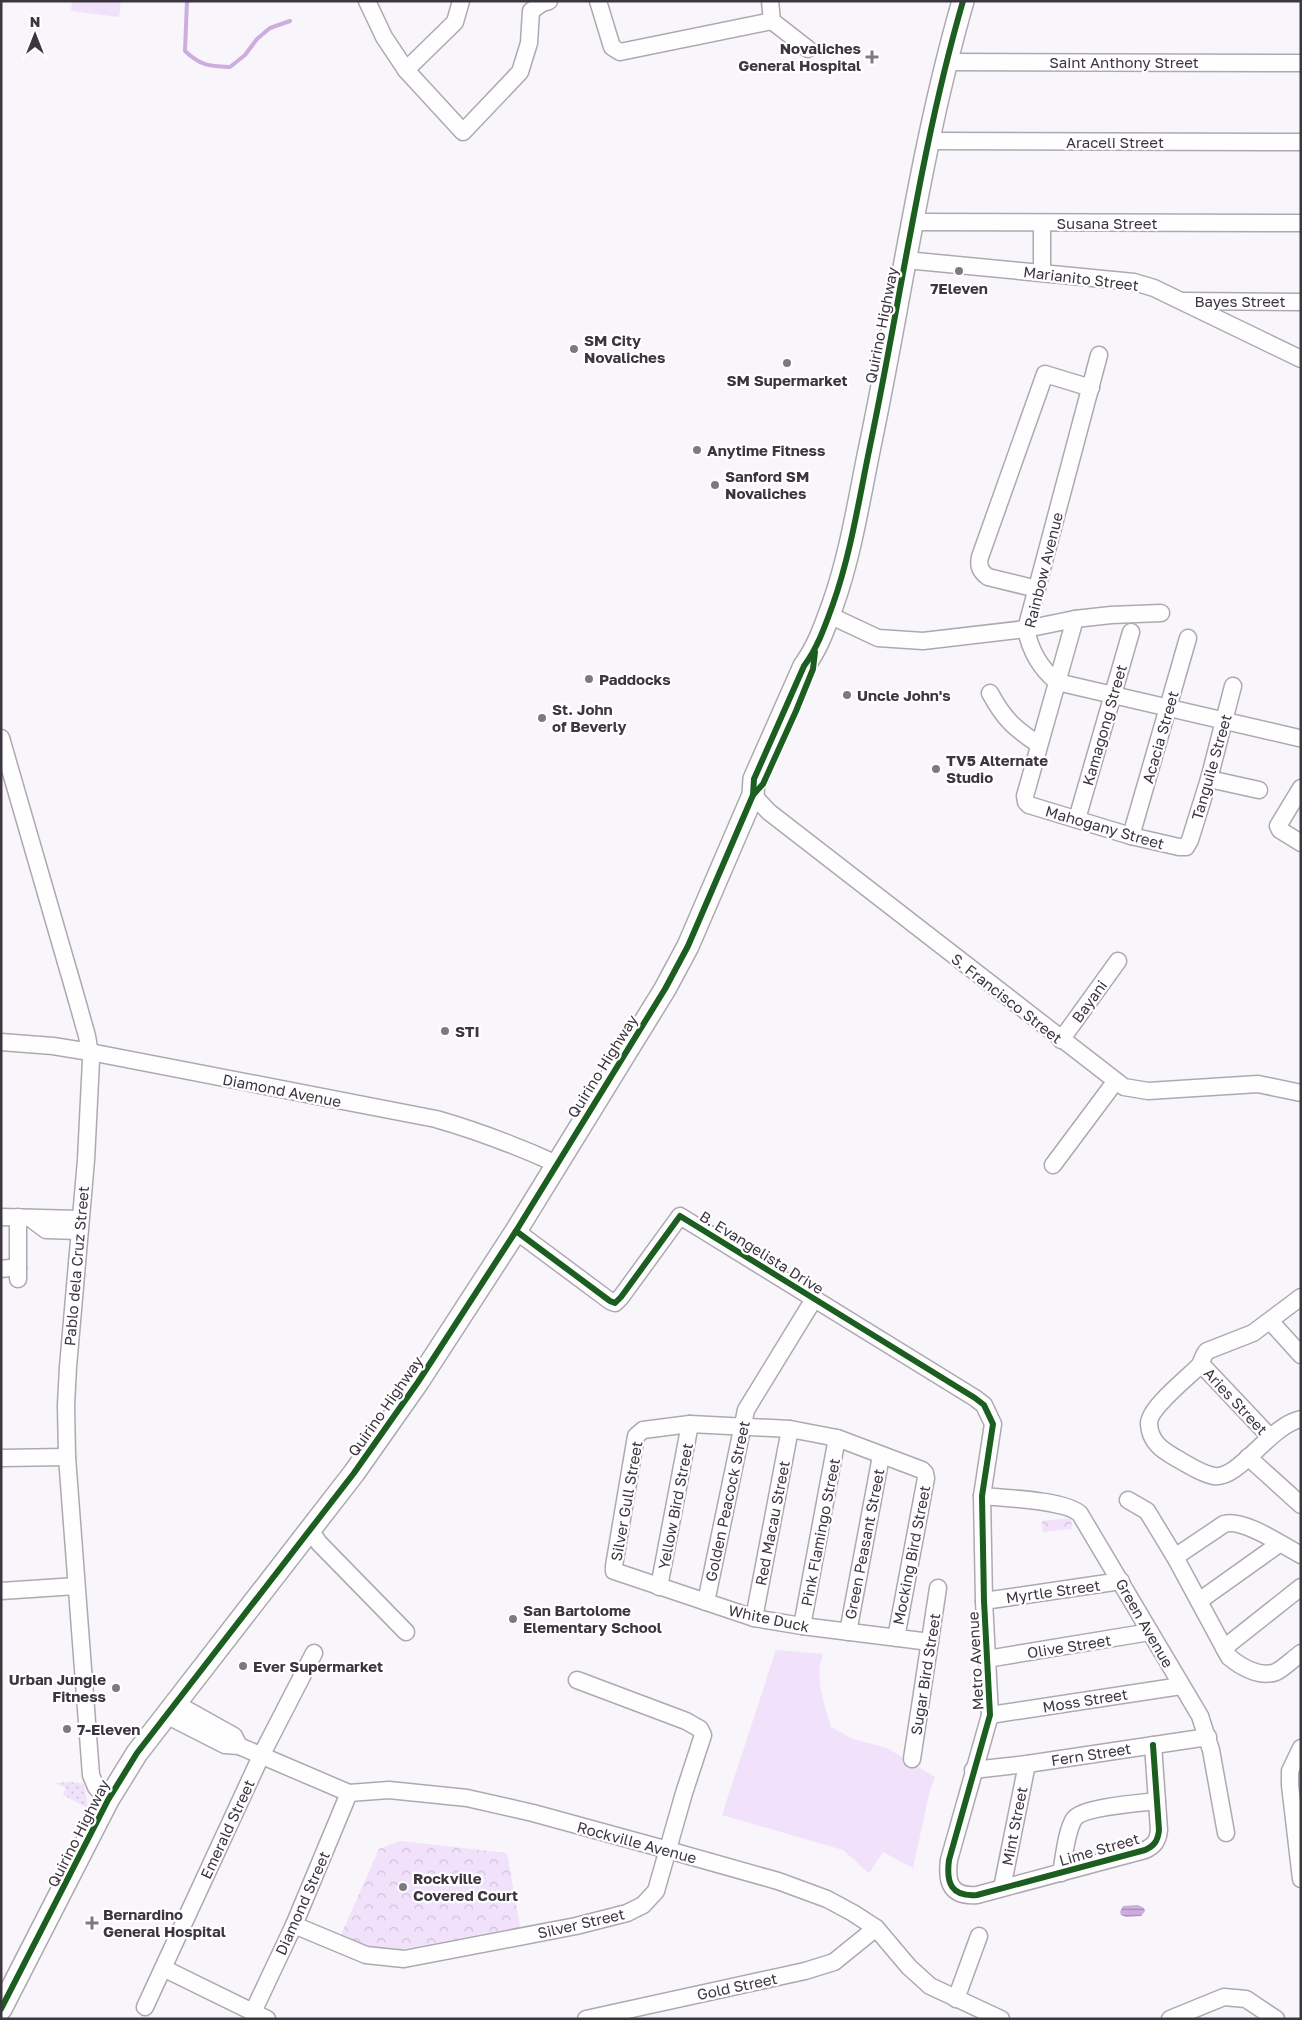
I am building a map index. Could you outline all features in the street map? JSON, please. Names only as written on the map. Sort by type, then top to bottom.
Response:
[{"type":"main road","name":"Quirino Highway","points":[[1,2009],[108,1800],[137,1753],[354,1473],[413,1389],[516,1231],[665,989],[688,946],[753,795],[763,784],[796,711],[812,669],[815,650],[845,569],[913,222],[963,1]]},
{"type":"street","points":[[367,1],[384,37],[406,70],[463,132],[520,72],[529,44],[531,11],[548,1]]},
{"type":"street","points":[[406,70],[455,22],[461,1]]},
{"type":"street","points":[[598,1],[612,47],[620,52],[772,21]]},
{"type":"street","points":[[770,1],[772,21],[808,50]]},
{"type":"street","name":"Saint Anthony Street","points":[[948,62],[1301,62]]},
{"type":"street","name":"Araceli Street","points":[[930,141],[1301,142]]},
{"type":"street","name":"Susana Street","points":[[913,222],[1301,223]]},
{"type":"street","points":[[1042,222],[1042,273]]},
{"type":"street","name":"Marianito Street","points":[[906,260],[1134,282],[1154,288],[1301,359]]},
{"type":"street","name":"Bayes Street","points":[[1179,301],[1301,302]]},
{"type":"street","name":"Rainbow Avenue","points":[[1057,682],[1046,673],[1032,650],[1026,629],[1099,355]]},
{"type":"street","points":[[1037,589],[988,577],[981,572],[979,567],[980,557],[1046,374],[1091,388]]},
{"type":"street","points":[[829,615],[878,638],[923,641],[1026,629],[1075,619],[1111,615],[1162,614]]},
{"type":"street","points":[[990,693],[1014,728],[1038,744],[1075,619]]},
{"type":"street","name":"Kamagong Street","points":[[1077,819],[1131,632]]},
{"type":"street","name":"Acacia Street","points":[[1131,836],[1188,638]]},
{"type":"street","points":[[1057,682],[1299,738]]},
{"type":"street","name":"Tanguile Street","points":[[1186,847],[1190,840],[1209,778],[1233,686]]},
{"type":"street","name":"Pablo dela Cruz Street","points":[[1,738],[74,990],[90,1052],[88,1122],[68,1366],[66,1405],[67,1457],[91,1775],[96,1787],[108,1800]]},
{"type":"street","name":"Mahogany Street","points":[[1038,744],[1025,796],[1026,802],[1029,805],[1131,836],[1186,847]]},
{"type":"street","points":[[1209,778],[1259,790]]},
{"type":"street","points":[[1301,788],[1278,826],[1280,830],[1301,843]]},
{"type":"street","name":"S. Francisco Street","points":[[753,795],[769,812],[1115,1082],[1136,1090],[1148,1091],[1245,1083],[1269,1086],[1301,1094]]},
{"type":"street","name":"Bayani","points":[[1061,1040],[1118,961]]},
{"type":"street","name":"Diamond Avenue","points":[[1,1042],[53,1046],[90,1052],[436,1119],[480,1133],[556,1164]]},
{"type":"street","points":[[1053,1165],[1115,1082]]},
{"type":"street","name":"B. Evangelista Drive","points":[[516,1231],[610,1302],[615,1303],[680,1216],[976,1398],[984,1405],[993,1424],[990,1453]]},
{"type":"street","points":[[1,1217],[24,1217],[46,1230],[80,1225]]},
{"type":"street","points":[[1,1269],[18,1273],[24,1217]]},
{"type":"street","points":[[1301,1297],[1270,1321],[1247,1335],[1207,1351],[1201,1364],[1156,1408],[1149,1422],[1150,1432],[1158,1447],[1204,1473],[1221,1476],[1228,1474],[1289,1422],[1301,1419]]},
{"type":"street","name":"Golden Peacock Street","points":[[706,1602],[746,1410],[814,1299]]},
{"type":"street","points":[[1270,1321],[1301,1355]]},
{"type":"street","name":"Aries Street","points":[[1201,1364],[1270,1437]]},
{"type":"street","points":[[690,1424],[742,1425],[790,1429],[837,1438],[881,1456]]},
{"type":"street","name":"Silver Gull Street","points":[[614,1571],[635,1444],[639,1432],[642,1430],[690,1424]]},
{"type":"street","name":"Yellow Bird Street","points":[[660,1587],[690,1424]]},
{"type":"street","name":"Red Macau Street","points":[[754,1618],[790,1429]]},
{"type":"street","name":"Pink Flamingo Street","points":[[802,1626],[837,1438]]},
{"type":"street","name":"Metro Avenue","points":[[954,1890],[949,1881],[949,1860],[990,1715],[984,1601],[982,1496],[990,1453]]},
{"type":"street","name":"Mocking Bird Street","points":[[881,1456],[925,1473],[926,1478],[896,1638]]},
{"type":"street","name":"Green Peasant Street","points":[[848,1632],[881,1456]]},
{"type":"street","points":[[1,1458],[67,1457]]},
{"type":"street","points":[[1248,1457],[1301,1505]]},
{"type":"street","name":"Green Avenue","points":[[982,1496],[1062,1505],[1076,1510],[1084,1520],[1200,1716],[1208,1737],[1226,1833]]},
{"type":"street","points":[[1128,1500],[1147,1511],[1175,1557],[1229,1657],[1237,1664],[1251,1671],[1266,1674],[1276,1672],[1301,1653]]},
{"type":"street","points":[[1175,1557],[1229,1522],[1240,1524],[1301,1555]]},
{"type":"street","points":[[310,1530],[319,1543],[406,1632]]},
{"type":"street","points":[[1199,1602],[1279,1544]]},
{"type":"street","name":"White Duck","points":[[614,1571],[754,1618],[930,1642]]},
{"type":"street","name":"Myrtle Street","points":[[984,1601],[1121,1581]]},
{"type":"street","points":[[1,1591],[76,1586]]},
{"type":"street","points":[[1224,1648],[1301,1587]]},
{"type":"street","name":"Sugar Bird Street","points":[[912,1759],[938,1588]]},
{"type":"street","name":"Olive Street","points":[[987,1659],[1150,1632]]},
{"type":"street","name":"Emerald Street","points":[[145,2007],[261,1756],[314,1653]]},
{"type":"street","name":"Silver Street","points":[[294,1925],[366,1955],[404,1959],[567,1928],[627,1912],[643,1905],[656,1892],[684,1793],[703,1735],[700,1730],[686,1721],[577,1680]]},
{"type":"street","name":"Moss Street","points":[[990,1715],[1181,1686]]},
{"type":"street","name":"Rockville Avenue","points":[[170,1709],[224,1746],[239,1746],[349,1793],[389,1790],[467,1798],[533,1813],[668,1850],[778,1881],[827,1899],[876,1928],[909,1967],[930,1986],[1001,2019]]},
{"type":"street","name":"Fern Street","points":[[973,1770],[1027,1764],[1208,1737]]},
{"type":"street","name":"Lime Street","points":[[954,1890],[960,1894],[977,1896],[1152,1847],[1158,1837],[1154,1745]]},
{"type":"street","points":[[1300,1875],[1295,1785],[1290,1771],[1301,1748]]},
{"type":"street","name":"Mint Street","points":[[1002,1888],[1027,1764]]},
{"type":"street","name":"Diamond Street","points":[[260,2015],[294,1925],[349,1793]]},
{"type":"street","points":[[1061,1873],[1071,1825],[1077,1816],[1088,1811],[1157,1800]]},
{"type":"street","name":"Gold Street","points":[[586,2019],[805,1971],[834,1962],[876,1928]]},
{"type":"street","points":[[956,1999],[979,1936]]},
{"type":"street","points":[[163,1968],[260,2015]]},
{"type":"street","points":[[1170,2019],[1224,1997],[1246,2000],[1276,2019]]},
{"type":"green space","points":[[72,1],[121,1],[119,17],[71,11]]},
{"type":"green space","points":[[1071,1518],[1072,1529],[1043,1532],[1042,1521]]},
{"type":"green space","points":[[776,1650],[823,1654],[819,1672],[823,1699],[831,1727],[853,1739],[887,1748],[935,1777],[929,1794],[913,1868],[883,1852],[869,1873],[843,1850],[722,1815]]},
{"type":"green space","points":[[70,1782],[84,1784],[88,1808],[63,1795],[66,1788],[55,1783]]},
{"type":"green space","points":[[400,1841],[507,1853],[520,1927],[397,1950],[369,1947],[341,1935],[379,1849]]},
{"type":"shaded area","points":[[1138,1905],[1144,1908],[1145,1911],[1141,1916],[1126,1917],[1121,1915],[1120,1912],[1123,1906]]},
{"type":"waterway","points":[[187,1],[185,51],[196,60],[211,65],[230,67],[245,55],[257,39],[270,28],[290,21]]},
{"type":"cycle path","points":[[1,2009],[108,1800],[137,1753],[354,1473],[418,1382],[516,1231],[665,989],[688,946],[753,795],[754,779],[804,666],[821,636],[839,585],[850,546],[923,166],[948,56],[963,1]]},
{"type":"cycle path","points":[[753,795],[763,784],[796,711],[813,669],[815,652]]},
{"type":"cycle path","points":[[516,1231],[615,1303],[680,1216],[984,1405],[993,1424],[982,1496],[984,1601],[990,1715],[949,1860],[948,1875],[952,1887],[956,1891],[961,1894],[977,1895],[1151,1847],[1157,1840],[1159,1830],[1153,1745]]},
{"type":"place","name":"Novaliches General Hospital","points":[[872,57]]},
{"type":"place","name":"7Eleven","points":[[959,271]]},
{"type":"place","name":"SM City Novaliches","points":[[574,349]]},
{"type":"place","name":"SM Supermarket","points":[[787,363]]},
{"type":"place","name":"Anytime Fitness","points":[[697,450]]},
{"type":"place","name":"Sanford SM Novaliches","points":[[715,485]]},
{"type":"place","name":"Paddocks","points":[[589,679]]},
{"type":"place","name":"Uncle John's","points":[[847,695]]},
{"type":"place","name":"St. John of Beverly","points":[[542,718]]},
{"type":"place","name":"TV5 Alternate Studio","points":[[936,769]]},
{"type":"place","name":"STI","points":[[445,1031]]},
{"type":"place","name":"San Bartolome Elementary School","points":[[513,1619]]},
{"type":"place","name":"Ever Supermarket","points":[[243,1666]]},
{"type":"place","name":"Urban Jungle Fitness","points":[[116,1688]]},
{"type":"place","name":"7-Eleven","points":[[67,1729]]},
{"type":"place","name":"Rockville Covered Court","points":[[403,1887]]},
{"type":"place","name":"Bernardino General Hospital","points":[[92,1923]]}]
